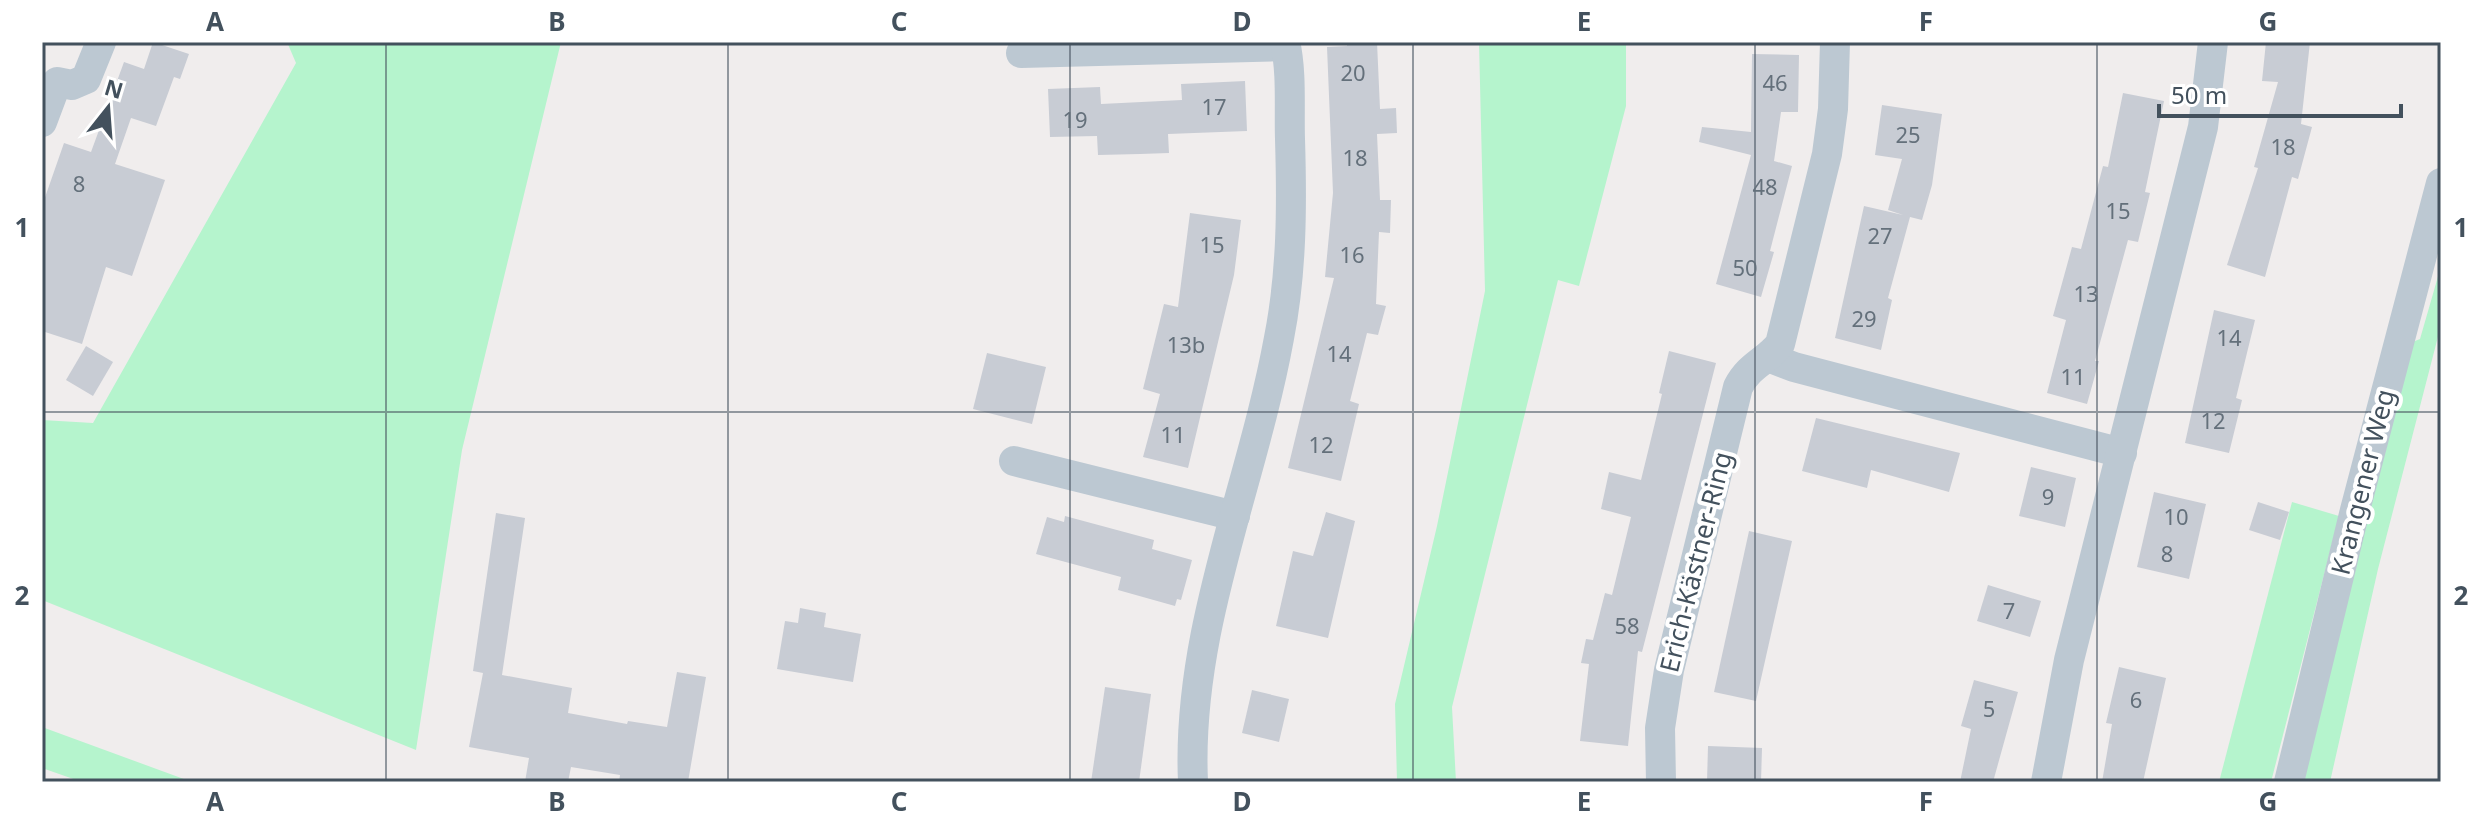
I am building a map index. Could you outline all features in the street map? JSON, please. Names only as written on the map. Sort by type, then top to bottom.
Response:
[{"type":"street","points":[[42,122],[49,79],[72,85],[86,79],[101,42]]},
{"type":"street","name":"Erich-Kästner-Ring","points":[[1661,782],[1660,728],[1669,670],[1738,387],[1746,372],[1774,353],[1783,337],[1820,191],[1833,109],[1835,42]]},
{"type":"street","points":[[2046,782],[2069,660],[2203,127],[2213,42]]},
{"type":"street","points":[[1021,53],[1286,44],[1291,213],[1284,305],[1274,365],[1198,667],[1192,720],[1193,782]]},
{"type":"street","name":"Krangener Weg","points":[[2289,782],[2355,510],[2441,183]]},
{"type":"street","points":[[1768,357],[1794,367],[2122,453]]},
{"type":"street","points":[[1014,461],[1235,516]]},
{"type":"green space","points":[[287,42],[561,42],[462,450],[416,750],[42,600],[42,420],[93,423],[296,63]]},
{"type":"green space","points":[[1479,42],[1626,42],[1626,106],[1579,286],[1558,280],[1452,707],[1456,782],[1397,782],[1395,704],[1437,526],[1485,291]]},
{"type":"green space","points":[[2441,266],[2441,325],[2378,569],[2330,782],[2301,782],[2410,343],[2420,339]]},
{"type":"green space","points":[[2292,502],[2339,516],[2271,782],[2219,782]]},
{"type":"green space","points":[[42,727],[192,782],[82,782],[42,768]]},
{"type":"building","points":[[153,42],[189,54],[180,79],[174,77],[156,126],[131,118],[115,164],[165,180],[132,276],[106,267],[82,344],[42,331],[42,206],[64,143],[91,152],[124,62],[144,69]]},
{"type":"building","points":[[1347,42],[1377,42],[1380,109],[1396,108],[1397,133],[1377,134],[1380,200],[1391,200],[1390,233],[1379,232],[1376,304],[1386,306],[1378,335],[1367,333],[1350,401],[1359,404],[1341,481],[1288,468],[1334,278],[1325,277],[1333,193],[1327,47],[1347,46]]},
{"type":"building","points":[[2266,42],[2310,42],[2301,124],[2312,127],[2298,179],[2292,177],[2265,277],[2227,265],[2258,168],[2254,167],[2278,82],[2262,81]]},
{"type":"building","points":[[1752,54],[1799,55],[1798,112],[1781,112],[1774,161],[1792,166],[1761,297],[1716,284],[1751,155],[1699,142],[1702,127],[1751,132]]},
{"type":"building","points":[[1245,81],[1247,131],[1168,134],[1169,153],[1140,154],[1098,155],[1097,136],[1050,137],[1048,89],[1100,87],[1101,104],[1182,100],[1181,84]]},
{"type":"building","points":[[2123,93],[2164,101],[2145,192],[2150,193],[2138,242],[2128,240],[2095,361],[2099,361],[2087,404],[2047,393],[2066,320],[2053,316],[2072,247],[2081,249],[2103,166],[2108,167]]},
{"type":"building","points":[[1882,105],[1942,114],[1932,185],[1922,220],[1910,217],[1888,298],[1892,300],[1881,350],[1835,338],[1864,206],[1903,215],[1888,210],[1902,159],[1875,155]]},
{"type":"building","points":[[1190,213],[1241,220],[1234,275],[1188,468],[1143,457],[1160,394],[1143,389],[1164,304],[1178,307]]},
{"type":"building","points":[[2214,310],[2255,320],[2236,398],[2242,400],[2229,453],[2185,443]]},
{"type":"building","points":[[86,346],[113,362],[93,396],[66,380]]},
{"type":"building","points":[[1669,351],[1716,363],[1642,652],[1638,651],[1628,746],[1580,741],[1589,664],[1581,663],[1586,639],[1593,640],[1605,593],[1612,595],[1631,517],[1601,509],[1609,472],[1641,480]]},
{"type":"building","points":[[987,353],[1046,367],[1032,424],[973,409]]},
{"type":"building","points":[[1816,418],[1960,453],[1949,492],[1871,470],[1867,488],[1802,471]]},
{"type":"building","points":[[2031,467],[2076,478],[2065,527],[2019,516]]},
{"type":"building","points":[[2154,492],[2206,504],[2189,579],[2137,567]]},
{"type":"building","points":[[2258,502],[2289,512],[2280,540],[2249,530]]},
{"type":"building","points":[[1326,512],[1355,521],[1328,638],[1276,626],[1293,551],[1313,556]]},
{"type":"building","points":[[496,513],[525,518],[502,675],[572,688],[568,713],[627,724],[628,721],[667,727],[677,672],[706,677],[688,782],[619,782],[620,775],[571,767],[568,782],[525,782],[529,758],[469,747],[483,673],[473,671]]},
{"type":"building","points":[[1065,516],[1154,540],[1152,549],[1192,560],[1181,600],[1177,599],[1175,606],[1118,590],[1121,577],[1036,554],[1047,517],[1064,522]]},
{"type":"building","points":[[1749,531],[1792,541],[1756,701],[1714,692]]},
{"type":"building","points":[[1988,585],[2041,601],[2030,637],[1977,621]]},
{"type":"building","points":[[800,608],[826,613],[824,627],[861,634],[853,682],[777,669],[785,621],[798,623]]},
{"type":"building","points":[[2119,667],[2166,678],[2143,782],[2102,782],[2112,724],[2106,723]]},
{"type":"building","points":[[1974,680],[2018,692],[1993,782],[1960,782],[1971,729],[1961,726]]},
{"type":"building","points":[[1105,687],[1151,694],[1139,782],[1091,782]]},
{"type":"building","points":[[1252,690],[1289,699],[1279,742],[1242,733]]},
{"type":"building","points":[[1708,746],[1762,748],[1761,782],[1707,782]]}]
